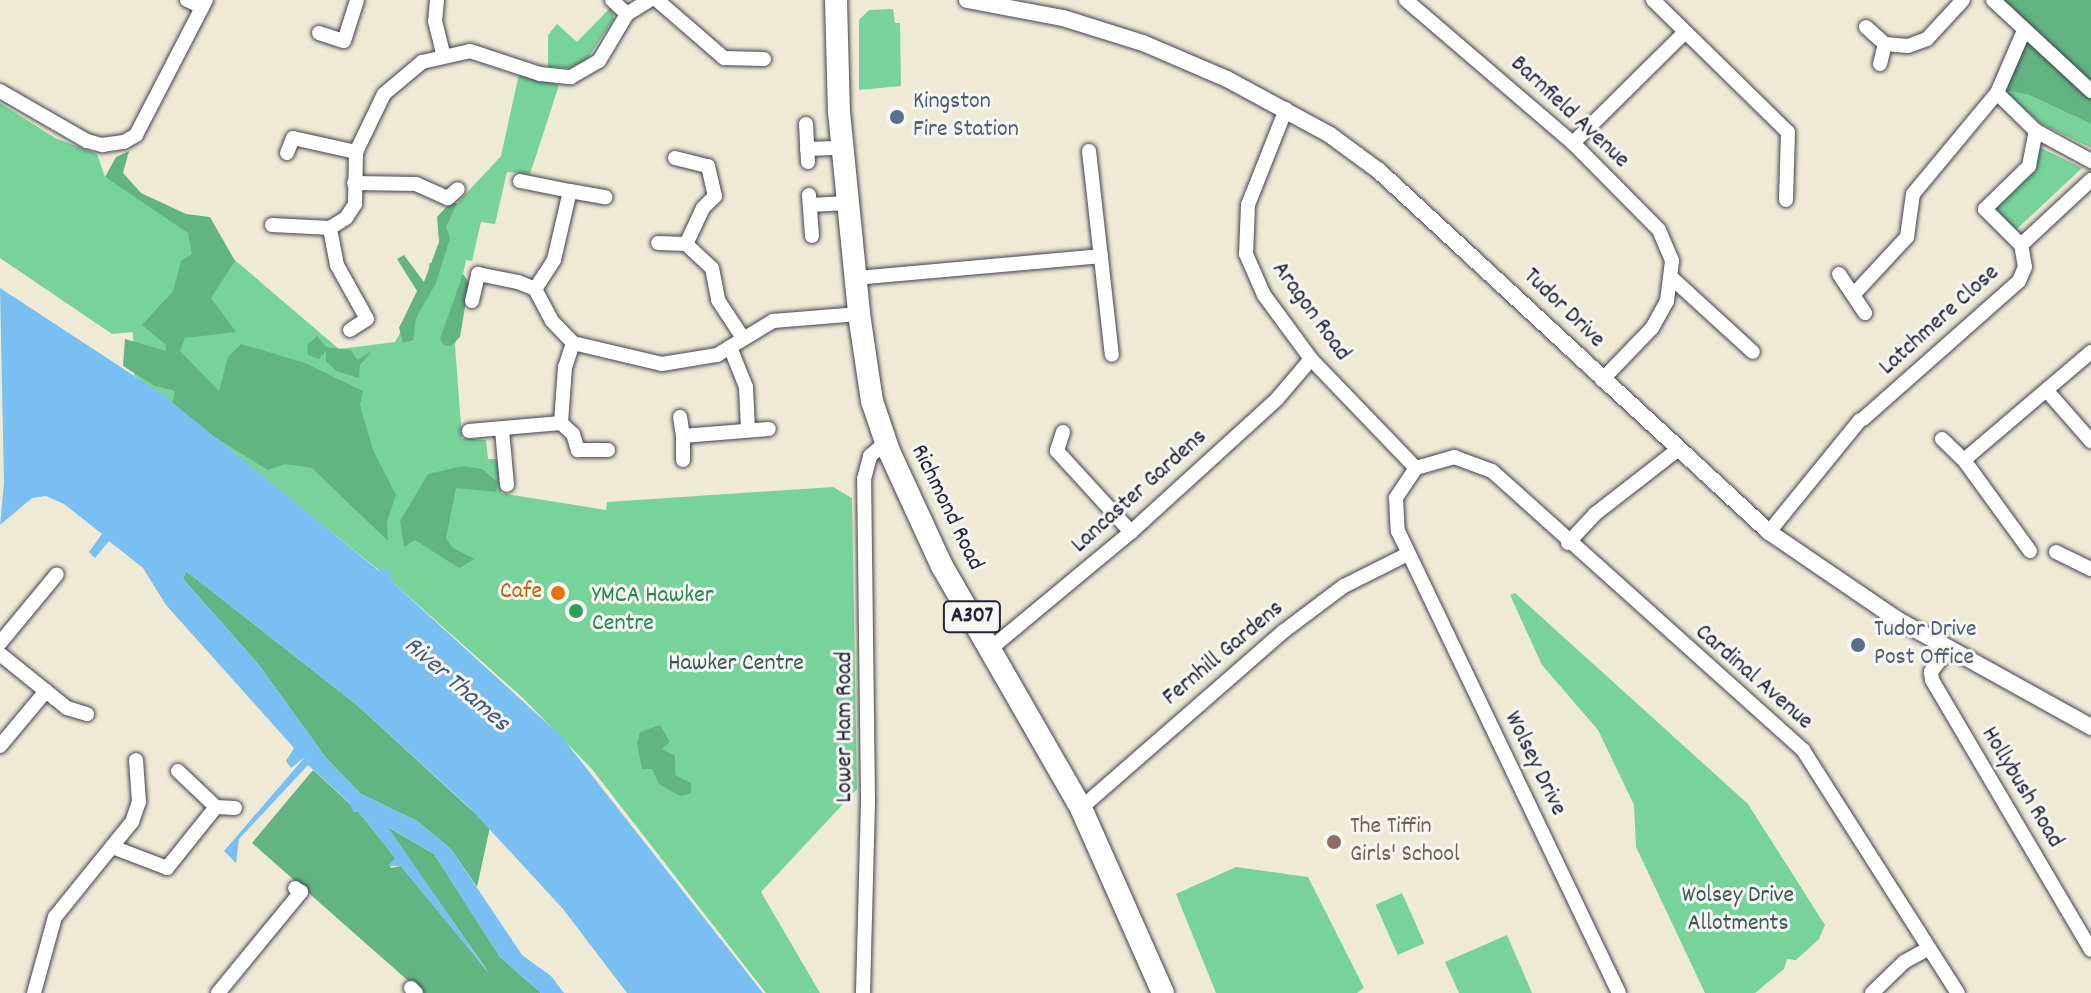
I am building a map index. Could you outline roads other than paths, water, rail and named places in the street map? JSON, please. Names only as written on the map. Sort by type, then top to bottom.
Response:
[{"type":"main road","name":"Richmond Road","points":[[836,0],[842,148],[859,314],[881,451],[942,566],[1081,808],[1163,993]]},
{"type":"street","points":[[0,91],[59,126],[102,145],[136,135],[204,4],[187,0]]},
{"type":"street","points":[[319,33],[344,41],[357,0]]},
{"type":"street","points":[[437,0],[435,21],[444,56]]},
{"type":"street","points":[[612,0],[627,14]]},
{"type":"street","points":[[272,225],[330,228],[355,204],[356,152],[376,103],[395,82],[422,62],[444,56],[489,54],[540,74],[571,77],[599,61],[627,14],[649,0]]},
{"type":"street","points":[[657,0],[724,58],[764,59]]},
{"type":"street","name":"Tudor Drive","points":[[967,0],[1008,2],[1143,43],[1286,109],[1379,171],[1676,451],[1769,532],[1840,584],[1948,650],[2091,727]]},
{"type":"street","name":"Barnfield Avenue","points":[[1406,0],[1573,143],[1659,230],[1673,279]]},
{"type":"street","points":[[1653,0],[1788,132],[1786,200]]},
{"type":"street","points":[[1866,27],[1885,44],[1908,46],[1927,39],[1963,0]]},
{"type":"street","points":[[1993,0],[2023,33],[2091,91]]},
{"type":"street","points":[[1573,143],[1684,33]]},
{"type":"street","points":[[1855,293],[1907,237],[1913,194],[1997,93],[2023,33]]},
{"type":"street","points":[[1880,64],[1885,44]]},
{"type":"street","points":[[1997,93],[2036,131],[2091,161]]},
{"type":"street","name":"Aragon Road","points":[[1286,109],[1248,205],[1246,254],[1264,295],[1311,359],[1416,468]]},
{"type":"street","points":[[806,124],[807,155],[842,148]]},
{"type":"street","name":"Latchmere Close","points":[[1769,532],[1861,420],[2019,281],[2025,267],[2021,245],[1985,209],[2029,166],[2036,131]]},
{"type":"street","points":[[292,139],[356,152]]},
{"type":"street","points":[[1089,151],[1112,355]]},
{"type":"street","points":[[675,158],[714,162],[715,196],[703,208],[686,244]]},
{"type":"street","name":"Latchmere Close","points":[[2021,245],[2091,180]]},
{"type":"street","points":[[520,181],[605,197]]},
{"type":"street","points":[[354,183],[416,184],[449,198]]},
{"type":"street","points":[[535,289],[554,260],[570,191]]},
{"type":"street","points":[[812,236],[810,200],[848,203]]},
{"type":"street","points":[[330,228],[337,265],[367,319],[350,330]]},
{"type":"street","points":[[658,243],[686,244],[712,268],[718,300],[736,343],[746,387],[748,429]]},
{"type":"street","points":[[856,278],[1101,256]]},
{"type":"street","points":[[472,301],[471,272],[535,289],[552,321],[573,343],[662,364],[687,363],[736,343],[773,321],[859,314]]},
{"type":"street","points":[[1839,274],[1855,293],[1865,313]]},
{"type":"street","points":[[1602,380],[1652,328],[1673,279],[1753,352]]},
{"type":"street","points":[[561,423],[565,367],[573,343]]},
{"type":"street","points":[[1964,460],[2091,352]]},
{"type":"street","name":"Lancaster Gardens","points":[[990,649],[1131,532],[1277,399],[1311,359]]},
{"type":"street","points":[[2047,391],[2091,441]]},
{"type":"street","points":[[680,417],[683,460]]},
{"type":"street","points":[[469,431],[561,423],[573,434],[578,450],[608,450]]},
{"type":"street","points":[[683,436],[769,429]]},
{"type":"street","points":[[502,430],[507,485]]},
{"type":"street","points":[[1063,432],[1057,451],[1131,532]]},
{"type":"street","points":[[1942,439],[1964,460],[2030,551]]},
{"type":"street","name":"Lower Ham Road","points":[[863,993],[868,799],[864,479],[881,451]]},
{"type":"street","points":[[1408,554],[1394,508],[1400,488],[1416,468],[1454,457],[1481,464],[1568,543],[1595,514],[1676,451]]},
{"type":"street","name":"Cardinal Avenue","points":[[1568,543],[1803,750],[1926,950],[1958,993]]},
{"type":"street","points":[[2056,552],[2091,569]]},
{"type":"street","name":"Fernhill Gardens","points":[[1081,808],[1284,631],[1344,586],[1408,554]]},
{"type":"street","name":"Wolsey Drive","points":[[1408,554],[1619,993]]},
{"type":"street","points":[[0,643],[57,574]]},
{"type":"street","name":"Hollybush Road","points":[[1948,650],[1931,672],[1932,680],[2091,950]]},
{"type":"street","points":[[0,654],[67,708],[87,714]]},
{"type":"street","points":[[0,746],[46,691]]},
{"type":"street","points":[[34,993],[55,917],[115,848],[139,802],[136,760]]},
{"type":"street","points":[[178,771],[216,807],[235,808]]},
{"type":"street","points":[[115,848],[167,868],[216,807]]},
{"type":"street","points":[[218,993],[301,892]]},
{"type":"street","points":[[1872,993],[1904,962],[1926,950]]},
{"type":"water","name":"River Thames","points":[[0,288],[162,394],[379,571],[384,568],[392,575],[390,580],[561,736],[763,993],[627,993],[563,909],[469,807],[357,705],[186,571],[183,579],[259,665],[326,758],[361,794],[417,821],[451,849],[522,955],[551,976],[564,993],[541,993],[500,957],[434,854],[388,827],[489,974],[401,866],[388,866],[395,858],[359,812],[353,812],[350,803],[308,765],[239,839],[236,863],[224,851],[305,757],[291,768],[286,761],[294,748],[166,605],[143,568],[109,541],[95,558],[89,552],[102,534],[64,504],[46,496],[32,498],[0,525],[4,483]]},
{"type":"place","name":"Kingston Fire Station","points":[[897,117]]},
{"type":"place","name":"Cafe","points":[[558,593]]},
{"type":"place","name":"YMCA Hawker Centre","points":[[576,611]]},
{"type":"place","name":"Tudor Drive Post Office","points":[[1858,645]]},
{"type":"place","name":"The Tiffin Girls' School","points":[[1334,842]]},
{"type":"park label","name":"Hawker Centre","points":[[736,665]]},
{"type":"park label","name":"Wolsey Drive Allotments","points":[[1738,911]]}]
